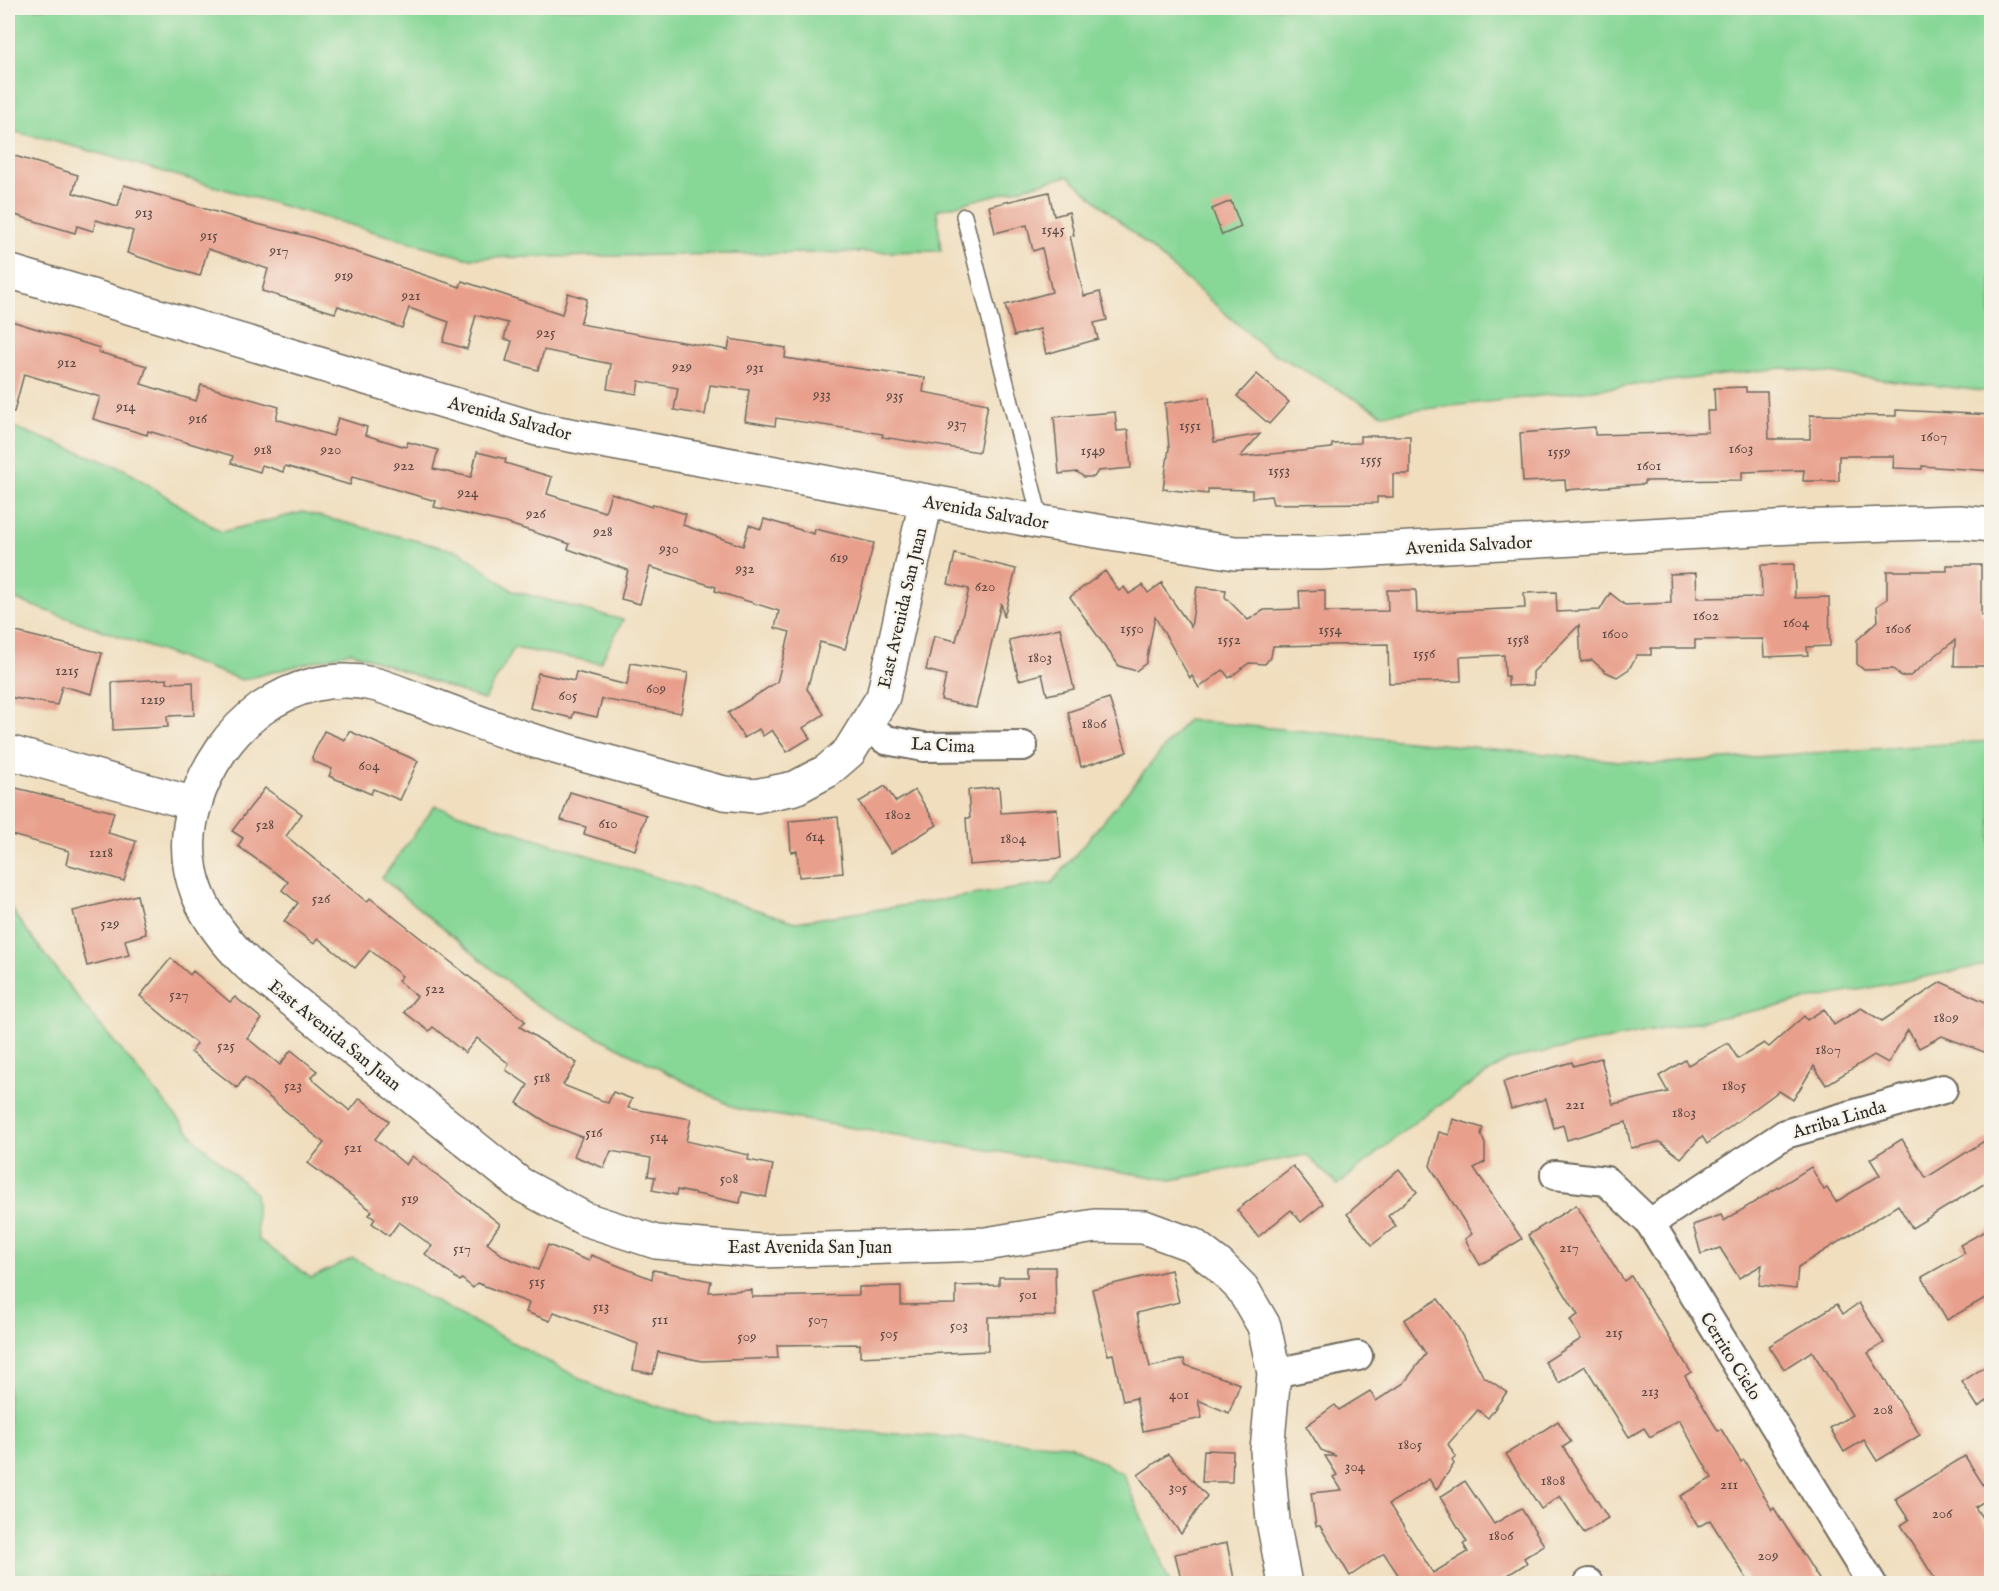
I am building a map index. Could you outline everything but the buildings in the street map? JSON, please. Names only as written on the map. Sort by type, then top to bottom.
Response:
[{"type":"street","name":"Avenida Salvador","points":[[8,271],[537,429],[1041,522],[1235,553],[1320,553],[1805,526],[1959,522],[1992,525]]},
{"type":"street","name":"East Avenida San Juan","points":[[926,501],[883,697],[849,752],[827,771],[795,788],[755,796],[724,793],[530,739],[373,684],[332,682],[303,687],[276,698],[255,712],[219,753],[195,804],[190,824],[189,861],[195,886],[209,921],[225,942],[268,981],[520,1184],[585,1219],[656,1242],[760,1251],[986,1244],[1095,1226],[1144,1227],[1193,1245],[1219,1265],[1242,1288],[1264,1326],[1274,1373],[1267,1451],[1273,1521],[1285,1584]]},
{"type":"street","name":"La Cima","points":[[867,726],[886,740],[924,747],[1023,746]]},
{"type":"street","points":[[8,752],[195,804]]},
{"type":"street","name":"Arriba Linda","points":[[1650,1223],[1785,1134],[1943,1089]]},
{"type":"street","name":"Cerrito Cielo","points":[[1555,1175],[1606,1181],[1650,1223],[1872,1584]]},
{"type":"street","points":[[1274,1373],[1358,1356]]},
{"type":"lane","points":[[964,216],[1041,522]]},
{"type":"green space","points":[[8,8],[1991,8],[1991,392],[1783,368],[1382,414],[1266,349],[1068,176],[937,210],[941,251],[466,258],[80,148],[8,130]]},
{"type":"green space","points":[[8,425],[124,469],[221,532],[303,512],[461,552],[513,591],[623,620],[600,663],[514,648],[484,700],[351,652],[242,680],[8,597]]},
{"type":"green space","points":[[1187,720],[1651,764],[1991,741],[1991,964],[1509,1059],[1421,1117],[1338,1185],[1306,1155],[1171,1180],[737,1109],[533,1003],[382,878],[435,806],[795,922],[1052,883]]},
{"type":"green space","points":[[8,900],[17,918],[85,1007],[197,1141],[255,1193],[258,1239],[311,1278],[353,1258],[604,1391],[714,1422],[1070,1445],[1123,1474],[1170,1583],[8,1583]]}]
